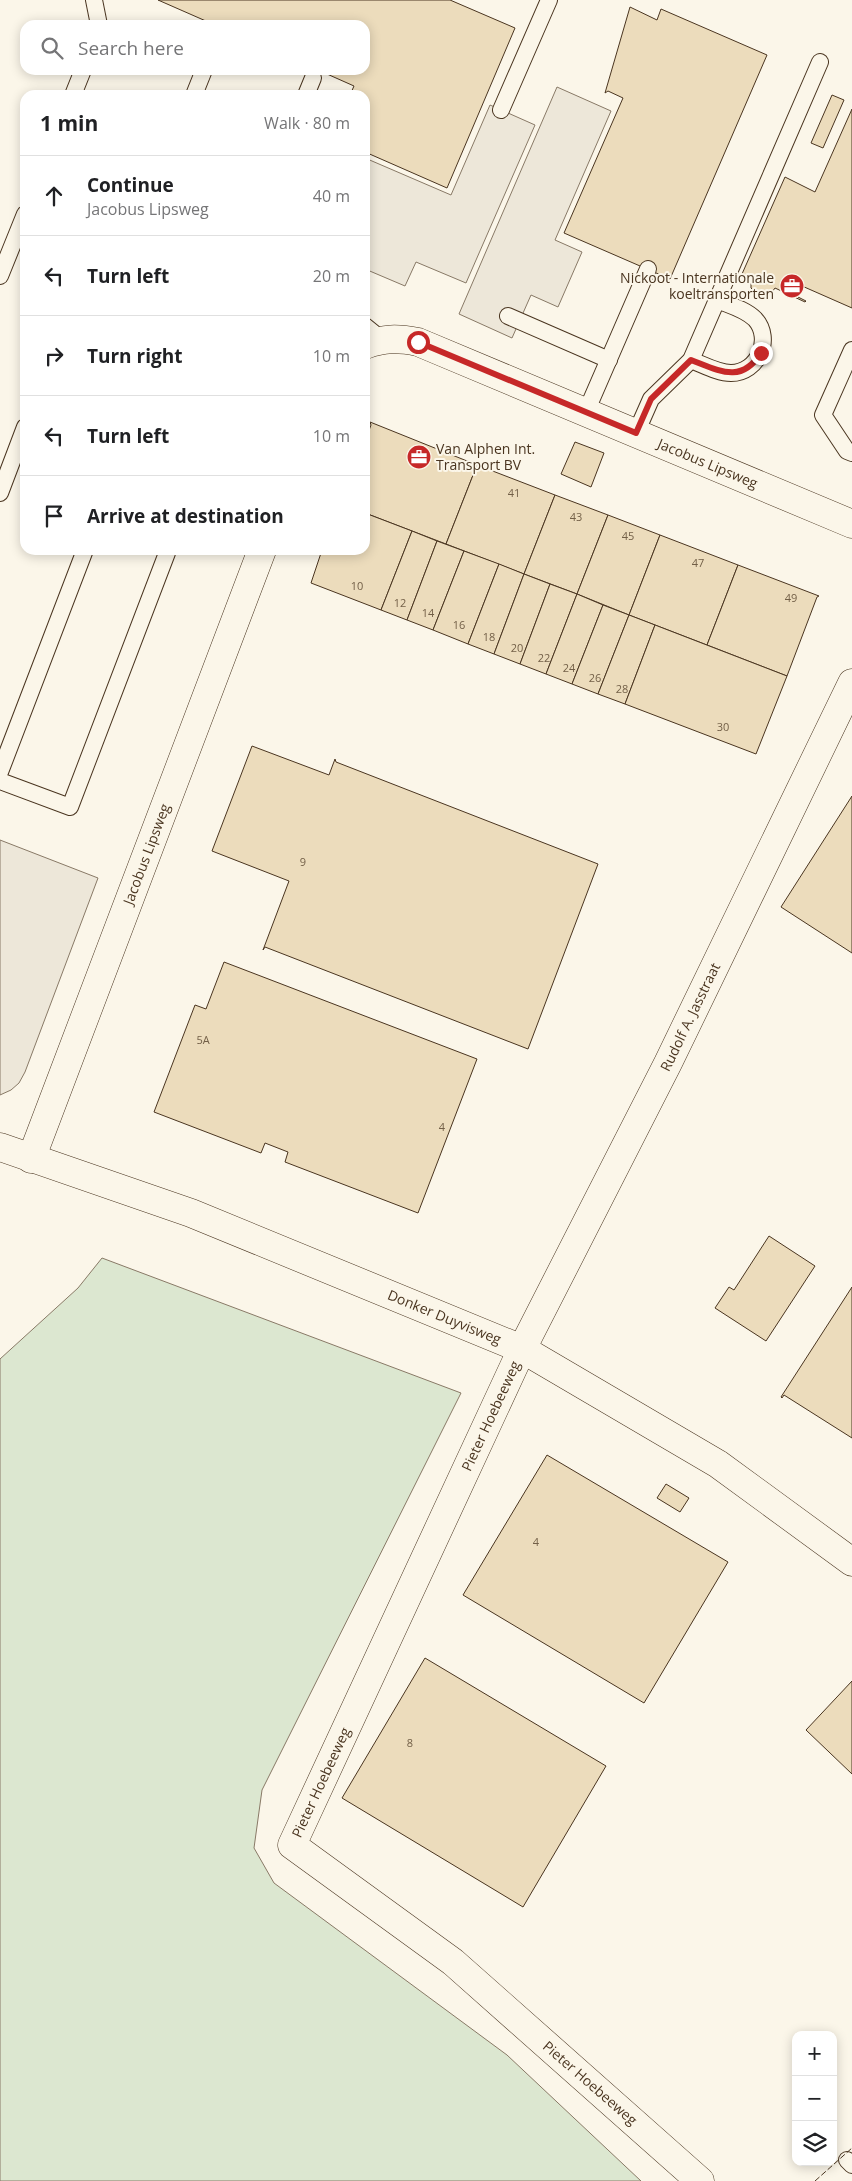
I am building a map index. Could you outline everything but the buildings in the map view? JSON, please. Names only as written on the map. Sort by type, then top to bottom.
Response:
[{"type":"street","name":"Jacobus Lipsweg","points":[[370,337],[400,338],[418,342],[852,524]]},
{"type":"street","name":"Jacobus Lipsweg","points":[[31,1159],[260,555]]},
{"type":"street","name":"Rudolf A. Jasstraat","points":[[522,1349],[668,1063],[852,683]]},
{"type":"street","name":"Donker Duyvisweg","points":[[0,1147],[191,1213],[522,1349],[718,1464],[852,1562]]},
{"type":"street","name":"Pieter Hoebeeweg","points":[[522,1349],[292,1845],[452,1962],[700,2181]]},
{"type":"lane","points":[[94,0],[97,20]]},
{"type":"lane","points":[[501,110],[549,0]]},
{"type":"lane","points":[[636,433],[651,399],[691,360],[820,62]]},
{"type":"lane","points":[[75,90],[81,75]]},
{"type":"lane","points":[[196,90],[202,75]]},
{"type":"lane","points":[[308,90],[313,78]]},
{"type":"lane","points":[[0,276],[20,226]]},
{"type":"lane","points":[[586,412],[648,269]]},
{"type":"lane","points":[[691,360],[720,372],[732,373],[744,370],[754,363],[761,353],[763,340],[761,329],[755,319],[745,312],[717,300]]},
{"type":"lane","points":[[508,316],[609,360]]},
{"type":"lane","points":[[852,350],[823,415],[847,451],[852,453]]},
{"type":"lane","points":[[0,493],[20,440]]},
{"type":"lane","points":[[0,772],[83,555]]},
{"type":"lane","points":[[0,781],[70,807],[165,555]]},
{"type":"green space","points":[[102,1258],[461,1393],[262,1790],[254,1848],[274,1883],[507,2055],[641,2181],[0,2181],[0,1359],[78,1288]]},
{"type":"shaded area","points":[[557,87],[611,111],[555,240],[582,252],[558,307],[531,295],[512,338],[459,314]]},
{"type":"shaded area","points":[[490,105],[535,125],[466,283],[416,262],[405,286],[370,271],[370,160],[451,195]]},
{"type":"shaded area","points":[[0,840],[98,878],[25,1072],[19,1083],[11,1090],[0,1095]]},
{"type":"fence","points":[[815,2181],[852,2148]]},
{"type":"place","name":"Nickoot - Internationale koeltransporten","points":[[792,286]]},
{"type":"place","name":"Van Alphen Int. Transport BV","points":[[419,457]]},
{"type":"route","points":[[418,342],[636,433],[651,399],[691,360],[720,372],[732,373],[744,370],[754,363],[761,353]]}]
